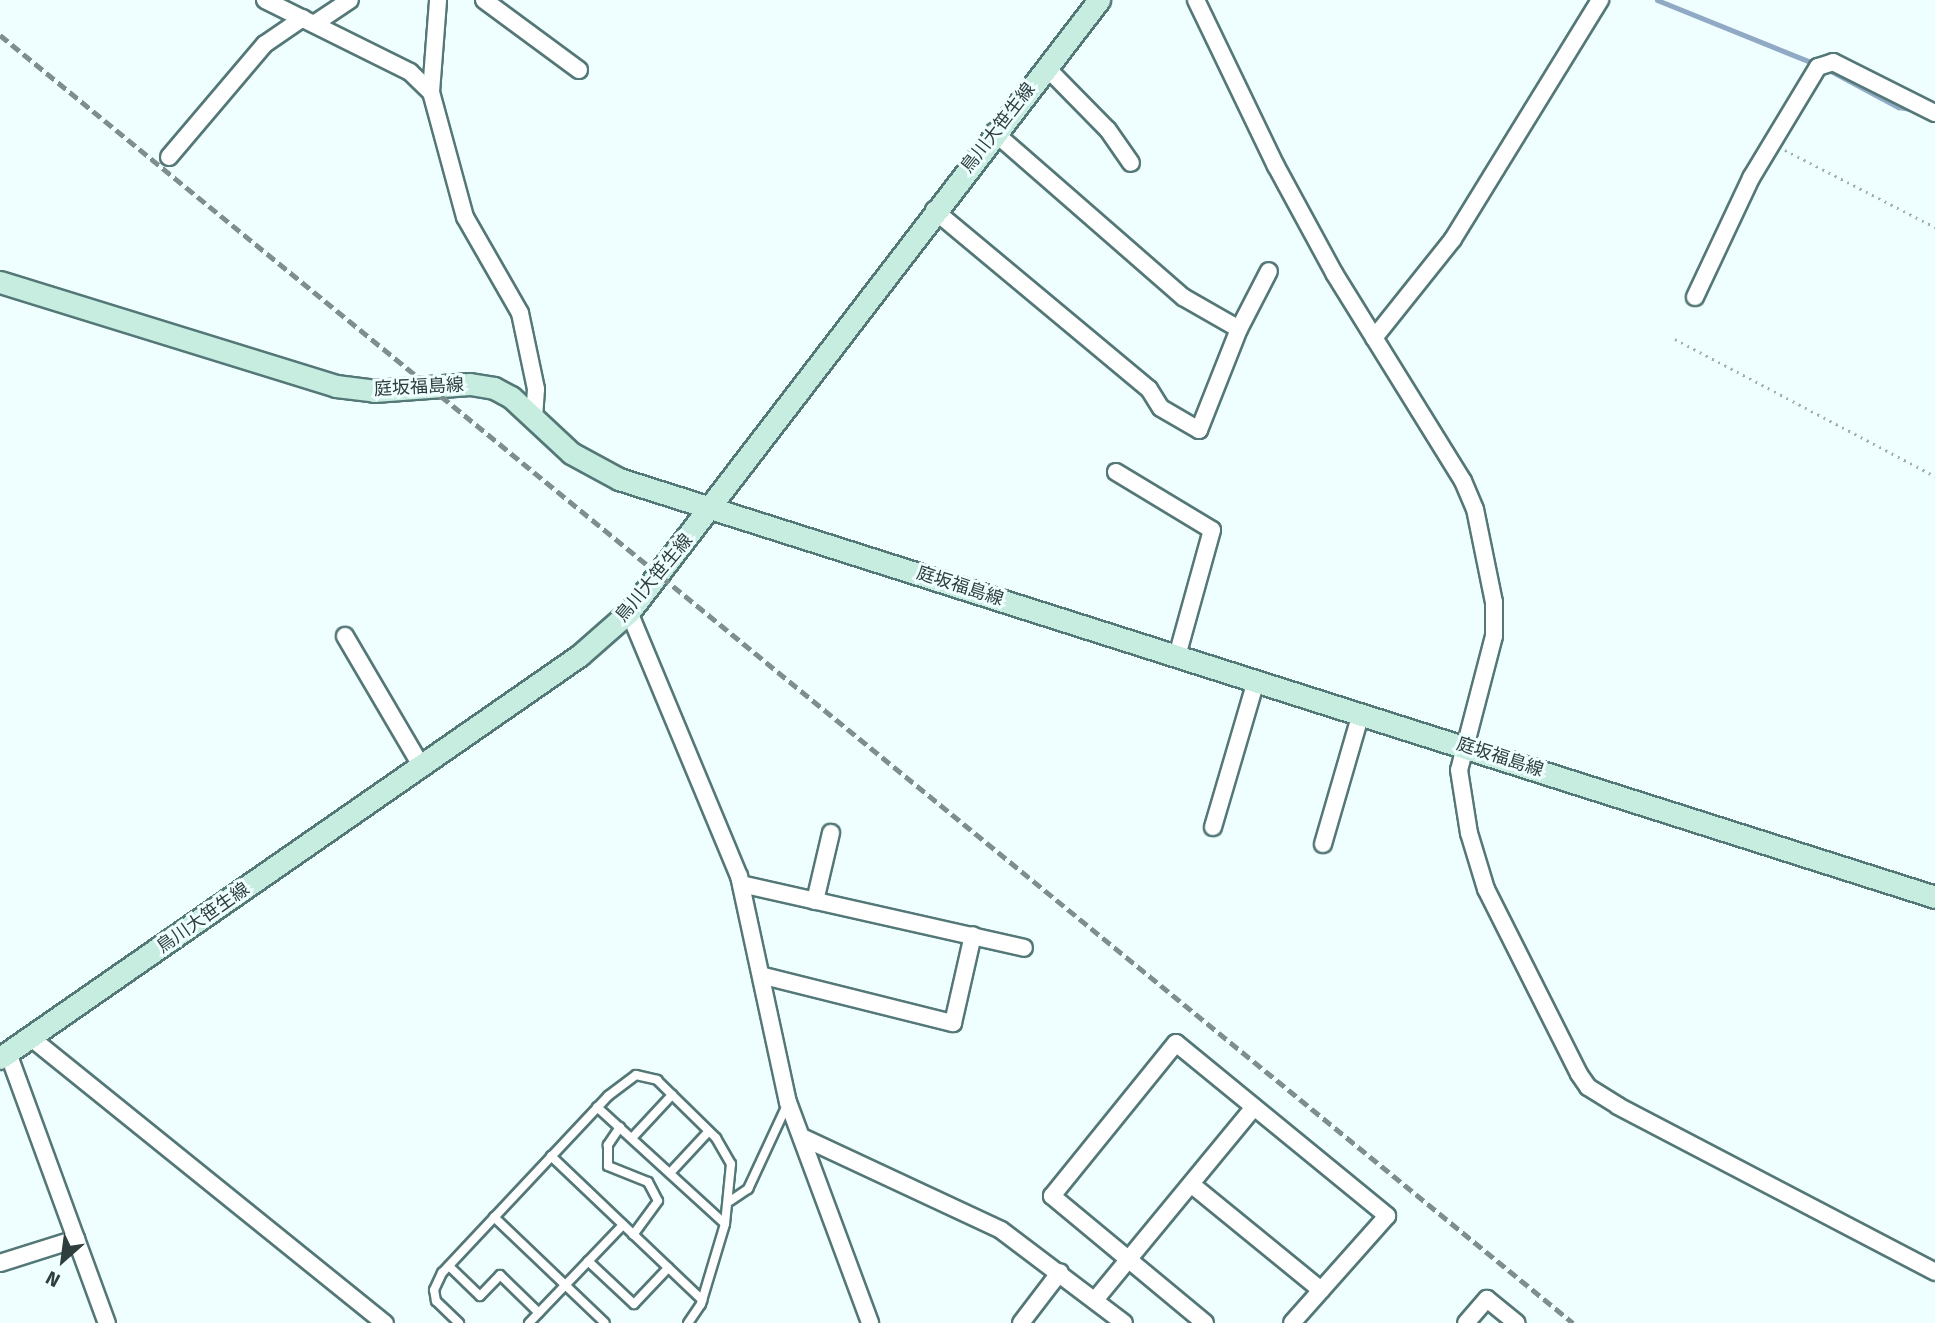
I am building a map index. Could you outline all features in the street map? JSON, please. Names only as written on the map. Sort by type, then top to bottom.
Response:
[{"type":"main road","name":"鳥川大笹生線","points":[[5,1050],[30,1037],[579,655],[629,612],[712,507],[934,210],[1099,0]]},
{"type":"main road","name":"庭坂福島線","points":[[0,282],[301,379],[374,391],[470,384],[511,397],[592,466],[712,507],[1935,897]]},
{"type":"street","points":[[265,0],[410,72],[431,92]]},
{"type":"street","points":[[169,157],[265,44],[350,0]]},
{"type":"street","points":[[438,0],[431,92],[466,217],[520,313],[536,389],[534,417]]},
{"type":"street","points":[[484,0],[579,70]]},
{"type":"street","points":[[1196,0],[1276,166],[1374,338],[1463,481],[1487,556],[1494,636],[1464,746],[1460,778],[1480,872],[1588,1087],[1935,1272]]},
{"type":"street","points":[[1374,338],[1460,228],[1571,40],[1600,0]]},
{"type":"street","points":[[1695,297],[1770,142],[1818,67],[1826,62],[1935,113]]},
{"type":"street","points":[[1046,67],[1108,130],[1131,163]]},
{"type":"street","points":[[994,132],[1183,297],[1239,329]]},
{"type":"street","points":[[934,210],[1149,390],[1161,408],[1199,430],[1239,329],[1269,271]]},
{"type":"street","points":[[1116,472],[1212,530],[1177,656]]},
{"type":"street","points":[[629,612],[741,884],[764,976],[788,1102],[804,1138],[870,1323]]},
{"type":"street","points":[[345,636],[420,764]]},
{"type":"street","points":[[1213,827],[1256,681]]},
{"type":"street","points":[[1323,844],[1361,713]]},
{"type":"street","points":[[814,901],[831,832]]},
{"type":"street","points":[[741,884],[1024,948]]},
{"type":"street","points":[[764,976],[953,1023],[973,935]]},
{"type":"street","points":[[30,1037],[385,1323]]},
{"type":"street","points":[[1205,1323],[1052,1196],[1176,1043],[1387,1216],[1292,1323]]},
{"type":"street","points":[[5,1050],[107,1323]]},
{"type":"street","points":[[1095,1300],[1254,1107]]},
{"type":"street","points":[[804,1138],[1001,1230],[1124,1323]]},
{"type":"street","points":[[1191,1184],[1321,1290]]},
{"type":"street","points":[[0,1263],[76,1239]]},
{"type":"street","points":[[1021,1323],[1060,1272]]},
{"type":"street","points":[[1466,1323],[1487,1298],[1517,1323]]},
{"type":"lane","points":[[459,1323],[442,1310],[434,1290],[449,1266],[597,1107],[636,1075],[657,1080],[709,1131],[731,1164],[730,1200],[724,1224],[702,1300],[688,1323]]},
{"type":"lane","points":[[632,1139],[672,1095]]},
{"type":"lane","points":[[730,1200],[748,1189],[788,1102]]},
{"type":"lane","points":[[597,1107],[724,1224]]},
{"type":"lane","points":[[620,1128],[608,1145],[608,1166],[648,1182],[658,1201],[633,1235]]},
{"type":"lane","points":[[670,1173],[709,1131]]},
{"type":"lane","points":[[551,1156],[702,1300]]},
{"type":"lane","points":[[494,1217],[604,1323]]},
{"type":"lane","points":[[529,1323],[623,1225]]},
{"type":"lane","points":[[588,1261],[634,1304],[668,1268]]},
{"type":"lane","points":[[449,1266],[480,1296],[500,1275],[539,1312]]},
{"type":"path","points":[[1770,142],[1935,227]]},
{"type":"path","points":[[1675,339],[1935,476]]},
{"type":"waterway","points":[[1657,0],[1818,65]]},
{"type":"waterway","points":[[1827,69],[1898,107],[1916,110]]},
{"type":"railway","points":[[0,35],[1573,1323]]}]
